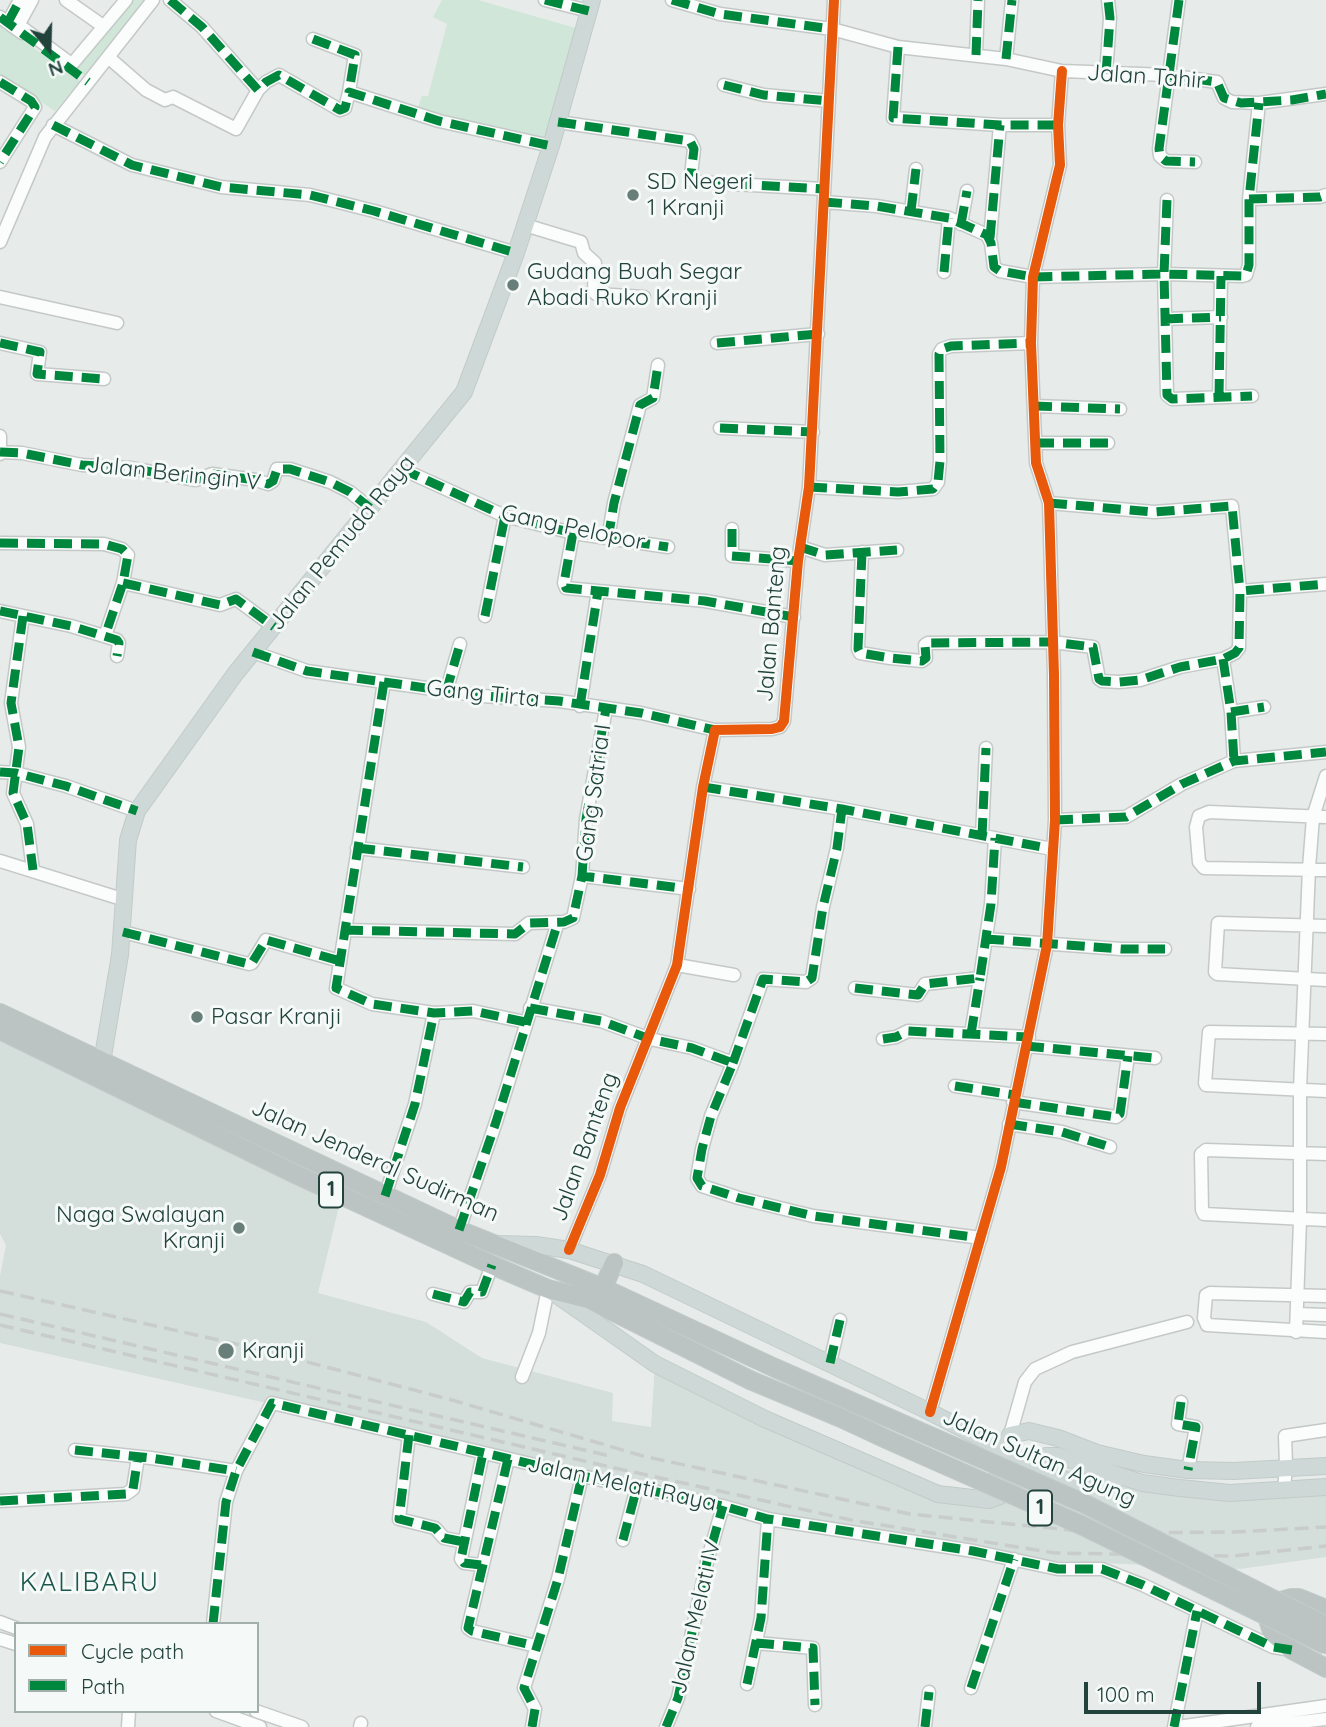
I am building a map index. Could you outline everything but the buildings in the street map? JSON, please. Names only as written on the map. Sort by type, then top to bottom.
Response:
[{"type":"highway","name":"Jalan Jenderal Sudirman","points":[[0,1013],[295,1174],[548,1289],[588,1299]]},
{"type":"highway","name":"Jalan Jenderal Sudirman","points":[[0,1030],[99,1069],[459,1230],[496,1244]]},
{"type":"highway","name":"Jalan Sultan Agung","points":[[496,1244],[603,1288],[775,1368],[1084,1504],[1326,1626]]},
{"type":"highway","points":[[603,1288],[614,1264]]},
{"type":"highway","name":"Jalan Sultan Agung","points":[[588,1299],[750,1380],[1081,1525],[1326,1645]]},
{"type":"highway","points":[[1326,1609],[1299,1598],[1292,1598],[1277,1602],[1266,1616],[1272,1632],[1292,1650],[1326,1668]]},
{"type":"main road","name":"Jalan Pemuda Raya","points":[[99,1069],[123,932],[128,840],[137,811],[253,652],[464,392],[525,226],[591,5]]},
{"type":"main road","name":"Jalan Jenderal Sudirman","points":[[496,1244],[536,1245],[569,1250],[643,1274],[982,1438],[1007,1442],[1031,1465]]},
{"type":"main road","name":"Jalan Jenderal Sudirman","points":[[548,1289],[655,1364],[714,1394],[909,1483],[938,1494],[971,1499]]},
{"type":"main road","points":[[971,1499],[988,1490],[994,1483],[1001,1469],[1007,1442],[1029,1431],[1043,1433],[1097,1453],[1144,1464],[1188,1470],[1234,1471],[1326,1466]]},
{"type":"main road","points":[[971,1499],[989,1500],[1000,1496],[1031,1465],[1046,1455],[1059,1456],[1142,1483],[1181,1489],[1230,1493],[1326,1487]]},
{"type":"street","points":[[9,22],[20,0]]},
{"type":"street","points":[[9,22],[20,22],[32,0]]},
{"type":"street","points":[[66,0],[103,26]]},
{"type":"street","points":[[9,22],[69,63],[73,63],[126,0]]},
{"type":"street","points":[[0,242],[5,218],[45,136],[153,0]]},
{"type":"street","points":[[170,0],[202,27],[258,90]]},
{"type":"street","points":[[545,0],[591,5]]},
{"type":"street","name":"Jalan Tahir","points":[[672,0],[720,13],[832,29],[898,47],[1006,59],[1062,71],[1167,75],[1217,82],[1226,100],[1241,103],[1326,94]]},
{"type":"street","name":"Jalan Banteng","points":[[569,1250],[600,1175],[620,1108],[650,1039],[677,965],[715,730],[772,729],[780,727],[784,721],[813,432],[834,0]]},
{"type":"street","points":[[976,55],[978,0]]},
{"type":"street","points":[[1006,59],[1012,0]]},
{"type":"street","points":[[1106,74],[1110,18],[1108,0]]},
{"type":"street","points":[[1178,0],[1167,75],[1160,156],[1166,161],[1195,162]]},
{"type":"street","points":[[9,22],[88,82]]},
{"type":"street","points":[[108,57],[146,90],[165,100],[173,97],[236,129],[258,90],[279,75],[342,110],[345,108],[355,55],[313,39]]},
{"type":"street","points":[[898,47],[893,118],[1000,125],[1058,125]]},
{"type":"street","points":[[930,1412],[1001,1167],[1047,945],[1055,820],[1049,503],[1036,463],[1031,343],[1033,277],[1060,165],[1058,125],[1062,71]]},
{"type":"street","points":[[0,82],[31,101],[35,107],[0,162]]},
{"type":"street","points":[[724,85],[764,95],[829,101]]},
{"type":"street","points":[[349,92],[439,121],[551,146]]},
{"type":"street","points":[[1000,125],[990,238],[994,267],[997,271],[1033,277],[1164,274],[1242,276],[1246,275],[1249,265],[1249,199],[1259,103]]},
{"type":"street","points":[[558,122],[690,141],[694,149],[691,175],[696,182],[824,196],[948,218],[990,238]]},
{"type":"street","points":[[53,125],[132,165],[221,187],[310,195],[516,253]]},
{"type":"street","points":[[911,211],[916,169]]},
{"type":"street","points":[[961,223],[967,191]]},
{"type":"street","points":[[1249,199],[1326,195]]},
{"type":"street","points":[[1167,200],[1164,274],[1167,395],[1172,399],[1252,397]]},
{"type":"street","points":[[944,272],[948,218]]},
{"type":"street","points":[[525,226],[581,242],[584,253],[595,263],[596,294],[644,297]]},
{"type":"street","points":[[1219,397],[1222,276]]},
{"type":"street","points":[[0,297],[117,323]]},
{"type":"street","points":[[1165,319],[1221,317]]},
{"type":"street","points":[[717,343],[818,334]]},
{"type":"street","points":[[0,343],[40,352],[37,374],[104,379]]},
{"type":"street","points":[[809,487],[898,492],[933,489],[938,482],[940,461],[939,354],[942,349],[951,346],[1031,343]]},
{"type":"street","points":[[608,539],[614,503],[640,405],[653,398],[658,365]]},
{"type":"street","points":[[1034,406],[1120,409]]},
{"type":"street","points":[[720,428],[813,432]]},
{"type":"street","points":[[0,436],[0,453]]},
{"type":"street","points":[[1036,443],[1108,443]]},
{"type":"street","name":"Jalan Beringin V","points":[[0,453],[22,453],[82,466],[130,468],[196,480],[212,474],[268,484],[273,481],[277,469],[290,469],[330,482],[350,492],[370,508]]},
{"type":"street","name":"Gang Pelopor","points":[[402,469],[505,516],[573,533],[668,547]]},
{"type":"street","points":[[862,552],[858,649],[861,654],[922,661],[926,658],[925,646],[928,643],[1052,642],[1093,647],[1098,676],[1102,681],[1119,682],[1140,680],[1181,667],[1223,659],[1240,648],[1240,592],[1232,506],[1154,512],[1049,503]]},
{"type":"street","points":[[485,616],[505,516]]},
{"type":"street","points":[[732,529],[732,556],[798,561]]},
{"type":"street","points":[[573,533],[564,586],[705,601],[794,617]]},
{"type":"street","points":[[0,543],[104,544],[114,545],[128,555],[123,583],[105,636]]},
{"type":"street","points":[[800,547],[825,555],[897,550]]},
{"type":"street","points":[[123,583],[220,605],[236,599],[274,626]]},
{"type":"street","points":[[1240,592],[1326,584]]},
{"type":"street","points":[[580,706],[598,591]]},
{"type":"street","points":[[0,611],[71,626],[117,640],[120,643],[117,656]]},
{"type":"street","points":[[23,616],[11,703],[19,747],[13,793],[27,824],[33,870]]},
{"type":"street","points":[[446,692],[460,644]]},
{"type":"street","name":"Gang Tirta","points":[[253,652],[307,671],[446,692],[559,701],[641,713],[715,730]]},
{"type":"street","points":[[1223,659],[1231,712],[1234,761]]},
{"type":"street","points":[[384,682],[336,989],[372,1004],[434,1013],[473,1011],[525,1022]]},
{"type":"street","points":[[1231,712],[1264,707]]},
{"type":"street","name":"Gang Satria I","points":[[558,922],[573,918],[582,876],[586,819],[606,709]]},
{"type":"street","points":[[971,1034],[986,939],[989,837],[986,748]]},
{"type":"street","points":[[1055,820],[1126,817],[1182,784],[1234,761],[1326,752]]},
{"type":"street","points":[[0,772],[16,772],[66,786],[137,811]]},
{"type":"street","points":[[1296,1332],[1300,1220],[1300,1089],[1309,868],[1326,776]]},
{"type":"street","points":[[704,787],[842,809],[1052,849]]},
{"type":"street","points":[[842,809],[812,978],[806,982],[763,979],[711,1116],[697,1178],[702,1186],[813,1216],[981,1238]]},
{"type":"street","points":[[1319,817],[1209,812],[1199,816],[1196,827],[1199,862],[1204,868],[1326,870]]},
{"type":"street","points":[[357,848],[523,867]]},
{"type":"street","points":[[0,861],[125,900]]},
{"type":"street","points":[[582,876],[689,889]]},
{"type":"street","points":[[345,930],[515,934],[529,923],[558,922],[459,1230]]},
{"type":"street","points":[[1326,926],[1216,925],[1217,974],[1326,980]]},
{"type":"street","points":[[123,932],[249,964],[266,940],[340,961]]},
{"type":"street","points":[[986,939],[1047,945],[1165,949]]},
{"type":"street","points":[[677,965],[734,975]]},
{"type":"street","points":[[855,988],[918,995],[925,984],[980,978]]},
{"type":"street","points":[[530,1008],[601,1021],[650,1039],[692,1048],[733,1063]]},
{"type":"street","points":[[385,1196],[415,1104],[434,1013]]},
{"type":"street","points":[[883,1039],[908,1031],[971,1034],[1154,1058]]},
{"type":"street","points":[[1326,1034],[1209,1032],[1206,1085],[1326,1091]]},
{"type":"street","points":[[955,1086],[1116,1117],[1120,1114],[1128,1055]]},
{"type":"street","points":[[1009,1124],[1062,1132],[1110,1147]]},
{"type":"street","points":[[1326,1154],[1203,1151],[1202,1210],[1205,1215],[1326,1220]]},
{"type":"street","points":[[433,1294],[464,1302],[470,1292],[482,1292],[492,1265]]},
{"type":"street","points":[[522,1377],[539,1333],[548,1289]]},
{"type":"street","points":[[1326,1296],[1210,1293],[1206,1295],[1204,1318],[1207,1325],[1326,1332]]},
{"type":"street","points":[[1297,1314],[1326,1315]]},
{"type":"street","points":[[830,1363],[840,1320]]},
{"type":"street","points":[[1007,1442],[1025,1382],[1035,1369],[1072,1352],[1187,1322]]},
{"type":"street","points":[[1181,1402],[1178,1424],[1196,1427],[1188,1470]]},
{"type":"street","name":"Jalan Melati Raya","points":[[213,1622],[224,1512],[236,1471],[272,1403],[582,1476],[723,1506],[768,1519],[1014,1559],[1058,1569],[1102,1569],[1143,1585],[1273,1647],[1292,1650]]},
{"type":"street","points":[[1283,1491],[1286,1469],[1285,1436],[1326,1430]]},
{"type":"street","points":[[409,1435],[399,1520],[435,1528],[443,1538],[464,1542]]},
{"type":"street","points":[[75,1450],[236,1471]]},
{"type":"street","points":[[481,1565],[462,1562],[484,1453]]},
{"type":"street","points":[[0,1501],[126,1494],[133,1489],[138,1457]]},
{"type":"street","points":[[508,1459],[481,1565],[468,1622],[469,1630],[536,1646]]},
{"type":"street","points":[[531,1727],[535,1709],[524,1690],[558,1579],[582,1476]]},
{"type":"street","points":[[623,1541],[637,1487]]},
{"type":"street","name":"Jalan Melati IV","points":[[666,1727],[678,1698],[707,1562],[723,1506]]},
{"type":"street","points":[[747,1684],[761,1618],[768,1519]]},
{"type":"street","points":[[971,1688],[1014,1559]]},
{"type":"street","points":[[1197,1611],[1176,1727],[1326,1706]]},
{"type":"street","points":[[756,1643],[813,1648],[815,1705]]},
{"type":"street","points":[[925,1727],[929,1692]]},
{"type":"street","points":[[259,1712],[302,1727]]},
{"type":"street","points":[[222,1713],[260,1727]]},
{"type":"street","points":[[1257,1727],[1326,1719]]},
{"type":"shaded area","points":[[0,1023],[342,1194],[318,1293],[426,1322],[482,1358],[613,1393],[612,1421],[651,1427],[655,1364],[714,1394],[971,1498],[989,1500],[1031,1465],[1125,1477],[1180,1488],[1326,1487],[1326,1557],[1240,1569],[1056,1561],[874,1534],[484,1452],[0,1343],[0,1276],[6,1245],[0,1234]]},
{"type":"green space","points":[[129,0],[148,0],[88,78],[74,68]]},
{"type":"green space","points":[[442,0],[478,0],[579,29],[548,142],[417,110],[422,96],[428,96],[447,24],[433,17]]},
{"type":"green space","points":[[0,24],[80,81],[55,111],[0,75]]},
{"type":"railway","points":[[0,1291],[254,1348],[452,1400],[643,1456],[910,1514],[1101,1533],[1235,1532],[1326,1527]]},
{"type":"railway","points":[[0,1314],[610,1456]]},
{"type":"railway","points":[[0,1325],[597,1464],[851,1520],[1055,1553],[1232,1556],[1326,1546]]},
{"type":"marked path","points":[[8,22],[20,0]]},
{"type":"marked path","points":[[170,0],[202,27],[258,90],[279,75],[340,110],[345,108],[349,92],[439,121],[551,146]]},
{"type":"marked path","points":[[545,0],[589,11]]},
{"type":"marked path","points":[[672,0],[720,14],[832,29]]},
{"type":"marked path","points":[[976,55],[978,0]]},
{"type":"marked path","points":[[1006,59],[1012,0]]},
{"type":"marked path","points":[[1106,74],[1110,18],[1108,0]]},
{"type":"marked path","points":[[1179,0],[1159,149],[1160,156],[1166,161],[1195,162]]},
{"type":"marked path","points":[[0,17],[88,82]]},
{"type":"marked path","points":[[313,39],[355,55],[349,92]]},
{"type":"marked path","points":[[898,47],[893,118],[1000,125],[1058,125]]},
{"type":"marked path","points":[[1167,75],[1217,82],[1224,98],[1241,103],[1292,100],[1326,94]]},
{"type":"marked path","points":[[0,82],[31,101],[35,107],[0,162]]},
{"type":"marked path","points":[[724,85],[764,95],[829,101]]},
{"type":"marked path","points":[[824,202],[876,206],[949,218],[987,235],[991,243],[994,267],[1000,271],[1033,277],[1164,274],[1242,276],[1246,275],[1249,265],[1249,199],[1259,103]]},
{"type":"marked path","points":[[558,122],[690,141],[694,149],[691,175],[696,182],[824,189]]},
{"type":"marked path","points":[[53,125],[132,165],[221,187],[310,195],[516,253]]},
{"type":"marked path","points":[[990,238],[1000,125]]},
{"type":"marked path","points":[[911,211],[916,169]]},
{"type":"marked path","points":[[961,224],[967,191]]},
{"type":"marked path","points":[[1249,199],[1326,195]]},
{"type":"marked path","points":[[1167,200],[1164,274],[1167,395],[1172,399],[1252,396]]},
{"type":"marked path","points":[[944,272],[949,218]]},
{"type":"marked path","points":[[1219,397],[1221,276]]},
{"type":"marked path","points":[[1165,319],[1221,317]]},
{"type":"marked path","points":[[717,343],[818,334]]},
{"type":"marked path","points":[[0,343],[40,352],[37,374],[104,379]]},
{"type":"marked path","points":[[809,487],[898,492],[933,489],[938,482],[940,461],[939,354],[942,349],[951,346],[1031,343]]},
{"type":"marked path","points":[[608,539],[614,503],[640,405],[653,398],[658,365]]},
{"type":"marked path","points":[[1034,406],[1120,409]]},
{"type":"marked path","points":[[720,428],[813,432]]},
{"type":"marked path","points":[[1036,443],[1108,443]]},
{"type":"marked path","points":[[0,452],[22,453],[82,465],[130,468],[196,480],[212,474],[268,484],[273,481],[277,469],[290,469],[330,482],[350,492],[370,508]]},
{"type":"marked path","points":[[402,469],[505,516],[573,533],[668,547]]},
{"type":"marked path","points":[[1049,503],[1154,512],[1232,506],[1240,591]]},
{"type":"marked path","points":[[485,616],[505,516]]},
{"type":"marked path","points":[[732,529],[732,556],[798,561]]},
{"type":"marked path","points":[[573,533],[564,583],[566,588],[705,601],[794,617]]},
{"type":"marked path","points":[[0,543],[104,544],[122,549],[128,555],[123,583],[105,636]]},
{"type":"marked path","points":[[800,547],[825,555],[897,550]]},
{"type":"marked path","points":[[862,552],[860,653],[922,661],[926,658],[925,645],[928,643],[1052,642],[1093,647],[1099,679],[1102,681],[1140,680],[1180,667],[1223,659],[1239,648],[1240,591],[1326,584]]},
{"type":"marked path","points":[[123,583],[220,605],[236,599],[274,627]]},
{"type":"marked path","points":[[580,706],[598,591]]},
{"type":"marked path","points":[[0,611],[71,626],[117,640],[117,656]]},
{"type":"marked path","points":[[23,616],[11,703],[19,747],[13,793],[27,824],[33,870]]},
{"type":"marked path","points":[[446,692],[460,644]]},
{"type":"marked path","points":[[253,652],[307,671],[482,696],[559,701],[641,713],[715,730]]},
{"type":"marked path","points":[[1223,659],[1231,712],[1234,761]]},
{"type":"marked path","points":[[384,682],[336,988],[372,1004],[434,1013],[473,1011],[525,1022]]},
{"type":"marked path","points":[[1231,712],[1264,707]]},
{"type":"marked path","points":[[582,876],[586,819],[606,709]]},
{"type":"marked path","points":[[982,836],[986,748]]},
{"type":"marked path","points":[[1055,820],[1126,817],[1182,784],[1234,761],[1326,752]]},
{"type":"marked path","points":[[0,772],[16,773],[66,786],[137,811]]},
{"type":"marked path","points":[[703,787],[842,809],[1052,849]]},
{"type":"marked path","points":[[733,1063],[763,979],[806,982],[812,978],[842,809]]},
{"type":"marked path","points":[[855,988],[918,995],[925,984],[980,978],[991,904],[995,838]]},
{"type":"marked path","points":[[357,848],[523,867]]},
{"type":"marked path","points":[[345,930],[515,934],[529,923],[564,922],[573,918],[582,876],[689,889]]},
{"type":"marked path","points":[[459,1230],[496,1122],[558,922]]},
{"type":"marked path","points":[[123,932],[249,964],[266,940],[340,961]]},
{"type":"marked path","points":[[986,939],[1121,949],[1165,949]]},
{"type":"marked path","points":[[971,1034],[980,978]]},
{"type":"marked path","points":[[530,1008],[601,1021],[650,1039],[692,1048],[733,1063],[711,1116],[702,1149],[697,1178],[702,1186],[813,1216],[981,1238]]},
{"type":"marked path","points":[[385,1196],[415,1104],[434,1013]]},
{"type":"marked path","points":[[883,1039],[908,1031],[1029,1037]]},
{"type":"marked path","points":[[1026,1046],[1155,1058]]},
{"type":"marked path","points":[[1013,1102],[1116,1117],[1120,1114],[1128,1056]]},
{"type":"marked path","points":[[955,1086],[1015,1095]]},
{"type":"marked path","points":[[1009,1124],[1062,1132],[1110,1147]]},
{"type":"marked path","points":[[433,1294],[464,1302],[470,1292],[482,1292],[492,1265]]},
{"type":"marked path","points":[[830,1363],[840,1320]]},
{"type":"marked path","points":[[1181,1402],[1178,1424],[1196,1427],[1188,1470]]},
{"type":"marked path","points":[[213,1622],[226,1502],[236,1471],[272,1403],[582,1476],[723,1506],[768,1519],[973,1551],[1058,1569],[1102,1569],[1143,1585],[1273,1647],[1292,1650]]},
{"type":"marked path","points":[[409,1435],[399,1519],[435,1528],[444,1538],[464,1542]]},
{"type":"marked path","points":[[75,1450],[236,1471]]},
{"type":"marked path","points":[[481,1565],[464,1563],[461,1559],[483,1453]]},
{"type":"marked path","points":[[0,1501],[126,1494],[133,1489],[138,1457]]},
{"type":"marked path","points":[[508,1459],[468,1628],[536,1646]]},
{"type":"marked path","points":[[532,1727],[535,1709],[524,1688],[558,1579],[582,1476]]},
{"type":"marked path","points":[[623,1540],[637,1487]]},
{"type":"marked path","points":[[666,1727],[678,1698],[707,1562],[723,1506]]},
{"type":"marked path","points":[[747,1684],[761,1618],[768,1519]]},
{"type":"marked path","points":[[971,1688],[1014,1559]]},
{"type":"marked path","points":[[1174,1727],[1197,1611]]},
{"type":"marked path","points":[[756,1643],[813,1648],[815,1705]]},
{"type":"marked path","points":[[925,1727],[929,1692]]},
{"type":"cycle path","points":[[569,1250],[600,1175],[620,1108],[677,965],[703,787],[715,730],[772,729],[780,727],[784,721],[798,561],[809,487],[834,0]]},
{"type":"cycle path","points":[[930,1412],[1001,1167],[1047,945],[1055,820],[1054,675],[1049,503],[1036,463],[1031,343],[1033,277],[1060,165],[1058,125],[1062,71]]},
{"type":"place","name":"SD Negeri 1 Kranji","points":[[633,195]]},
{"type":"place","name":"Gudang Buah Segar Abadi Ruko Kranji","points":[[513,285]]},
{"type":"place","name":"Pasar Kranji","points":[[197,1017]]},
{"type":"place","name":"Naga Swalayan Kranji","points":[[239,1228]]},
{"type":"place","name":"Kranji","points":[[226,1351]]},
{"type":"district","name":"KALIBARU","points":[[90,1583]]}]
